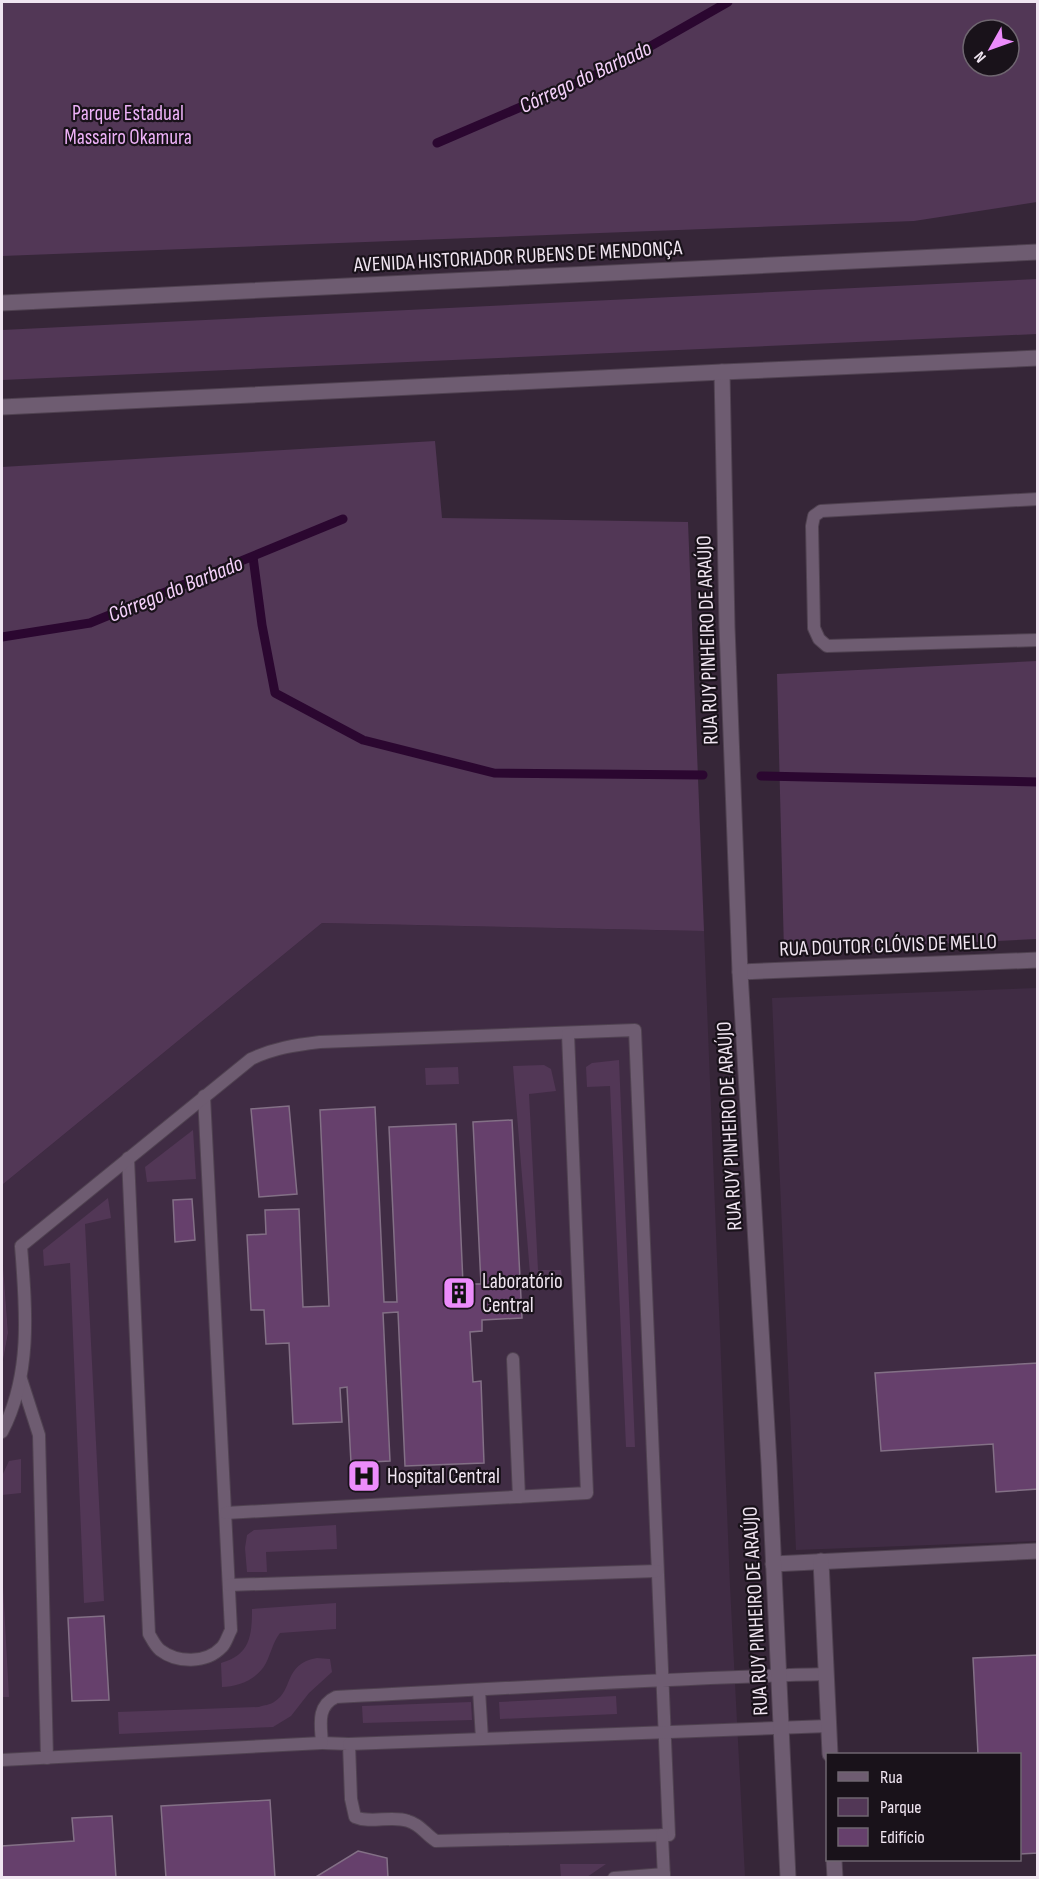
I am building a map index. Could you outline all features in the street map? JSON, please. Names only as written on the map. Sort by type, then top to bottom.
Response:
[{"type":"street","name":"AVENIDA HISTORIADOR RUBENS DE MENDONÇA","points":[[2,303],[1038,252]]},
{"type":"street","points":[[2,407],[1038,358]]},
{"type":"street","name":"RUA RUY PINHEIRO DE ARAÚJO","points":[[722,372],[727,627],[740,972],[788,1878]]},
{"type":"street","name":"RUA DOUTOR CLÓVIS DE MELLO","points":[[740,972],[1038,960]]},
{"type":"street","points":[[773,1564],[1038,1551]]},
{"type":"street","points":[[821,1561],[830,1753]]},
{"type":"street","points":[[834,1861],[835,1878]]},
{"type":"lane","points":[[1038,499],[821,511],[814,516],[812,526],[814,628],[819,639],[827,646],[1038,640]]},
{"type":"lane","points":[[2,1432],[8,1420],[25,1356],[26,1331],[21,1246],[251,1059],[289,1045],[320,1041],[635,1030],[669,1835],[441,1841],[431,1838],[421,1828],[406,1820],[358,1819],[352,1808],[349,1744]]},
{"type":"lane","points":[[226,1513],[587,1493],[568,1034]]},
{"type":"lane","points":[[128,1158],[148,1634],[158,1648],[175,1659],[191,1660],[208,1656],[222,1647],[231,1630],[204,1096]]},
{"type":"lane","points":[[513,1359],[519,1497]]},
{"type":"lane","points":[[20,1378],[39,1435],[47,1758]]},
{"type":"lane","points":[[229,1585],[657,1571]]},
{"type":"lane","points":[[322,1743],[322,1710],[325,1704],[336,1697],[826,1674]]},
{"type":"lane","points":[[479,1690],[482,1739]]},
{"type":"lane","points":[[2,1761],[322,1743],[349,1744],[828,1726]]},
{"type":"lane","points":[[614,1878],[664,1876],[662,1835]]},
{"type":"shaded area","name":"Hospital Central","points":[[322,923],[704,931],[730,1586],[745,1877],[2,1878],[2,1366],[8,1333],[2,1251],[2,1185]]},
{"type":"shaded area","points":[[1037,988],[1037,1541],[796,1550],[772,998]]},
{"type":"green space","name":"Parque Estadual Massairo Okamura","points":[[2,2],[1037,2],[1037,202],[914,221],[2,256]]},
{"type":"green space","points":[[1037,279],[1037,334],[2,380],[2,330]]},
{"type":"green space","points":[[435,441],[442,518],[688,522],[704,931],[322,923],[2,1185],[2,467]]},
{"type":"green space","points":[[1037,661],[1037,939],[784,951],[777,674]]},
{"type":"green space","points":[[619,1060],[635,1447],[626,1447],[610,1086],[587,1087],[586,1067],[592,1063]]},
{"type":"green space","points":[[544,1065],[551,1069],[556,1091],[529,1094],[538,1270],[561,1270],[563,1285],[531,1286],[513,1066]]},
{"type":"green space","points":[[458,1067],[459,1084],[426,1085],[425,1068]]},
{"type":"green space","points":[[193,1130],[196,1179],[147,1182],[145,1167]]},
{"type":"green space","points":[[108,1198],[111,1218],[85,1224],[104,1601],[84,1603],[70,1263],[44,1266],[43,1250]]},
{"type":"green space","points":[[2,1251],[8,1333],[2,1366]]},
{"type":"green space","points":[[21,1459],[21,1493],[2,1495],[2,1476],[9,1461]]},
{"type":"green space","points":[[336,1525],[337,1549],[266,1552],[267,1572],[247,1572],[245,1548],[247,1535],[254,1530]]},
{"type":"green space","points":[[2,1569],[9,1697],[2,1697]]},
{"type":"green space","points":[[336,1603],[336,1629],[280,1633],[266,1663],[258,1674],[241,1684],[222,1687],[221,1663],[244,1650],[250,1636],[252,1609]]},
{"type":"green space","points":[[317,1658],[330,1659],[332,1672],[309,1693],[291,1716],[273,1727],[119,1734],[118,1712],[259,1707],[271,1704],[280,1697],[299,1666]]},
{"type":"green space","points":[[616,1696],[617,1714],[500,1719],[499,1702]]},
{"type":"green space","points":[[471,1702],[472,1720],[363,1723],[362,1706]]},
{"type":"green space","points":[[560,1864],[606,1864],[587,1877],[561,1877]]},
{"type":"building","points":[[289,1106],[297,1194],[259,1197],[251,1109]]},
{"type":"building","name":"Laboratório Central","points":[[375,1107],[384,1302],[397,1302],[389,1127],[456,1124],[463,1284],[481,1284],[473,1122],[512,1120],[522,1318],[482,1320],[482,1331],[470,1332],[473,1382],[481,1381],[484,1463],[405,1466],[398,1312],[383,1313],[390,1461],[351,1463],[347,1387],[340,1388],[342,1422],[293,1424],[289,1343],[266,1344],[264,1310],[251,1310],[247,1235],[266,1234],[265,1210],[299,1209],[303,1307],[329,1306],[320,1110]]},
{"type":"building","points":[[192,1199],[195,1240],[175,1242],[173,1200]]},
{"type":"building","points":[[1038,1363],[1038,1489],[996,1492],[993,1444],[881,1451],[875,1373]]},
{"type":"building","points":[[104,1616],[109,1700],[72,1701],[68,1618]]},
{"type":"building","points":[[1038,1655],[1038,1853],[1021,1854],[1021,1753],[978,1753],[973,1658]]},
{"type":"building","points":[[270,1800],[275,1878],[166,1878],[161,1806]]},
{"type":"building","points":[[112,1816],[116,1878],[2,1878],[2,1846],[74,1841],[72,1818]]},
{"type":"building","points":[[358,1851],[387,1858],[388,1878],[314,1878]]},
{"type":"waterway","name":"Córrego do Barbado","points":[[437,143],[614,67],[728,2]]},
{"type":"waterway","name":"Córrego do Barbado","points":[[2,637],[90,623],[343,519]]},
{"type":"waterway","points":[[253,557],[262,625],[275,693],[363,740],[494,773],[703,775]]},
{"type":"waterway","points":[[761,776],[1038,782]]},
{"type":"place","name":"Laboratório Central","points":[[459,1293]]},
{"type":"place","name":"Hospital Central","points":[[364,1476]]}]
